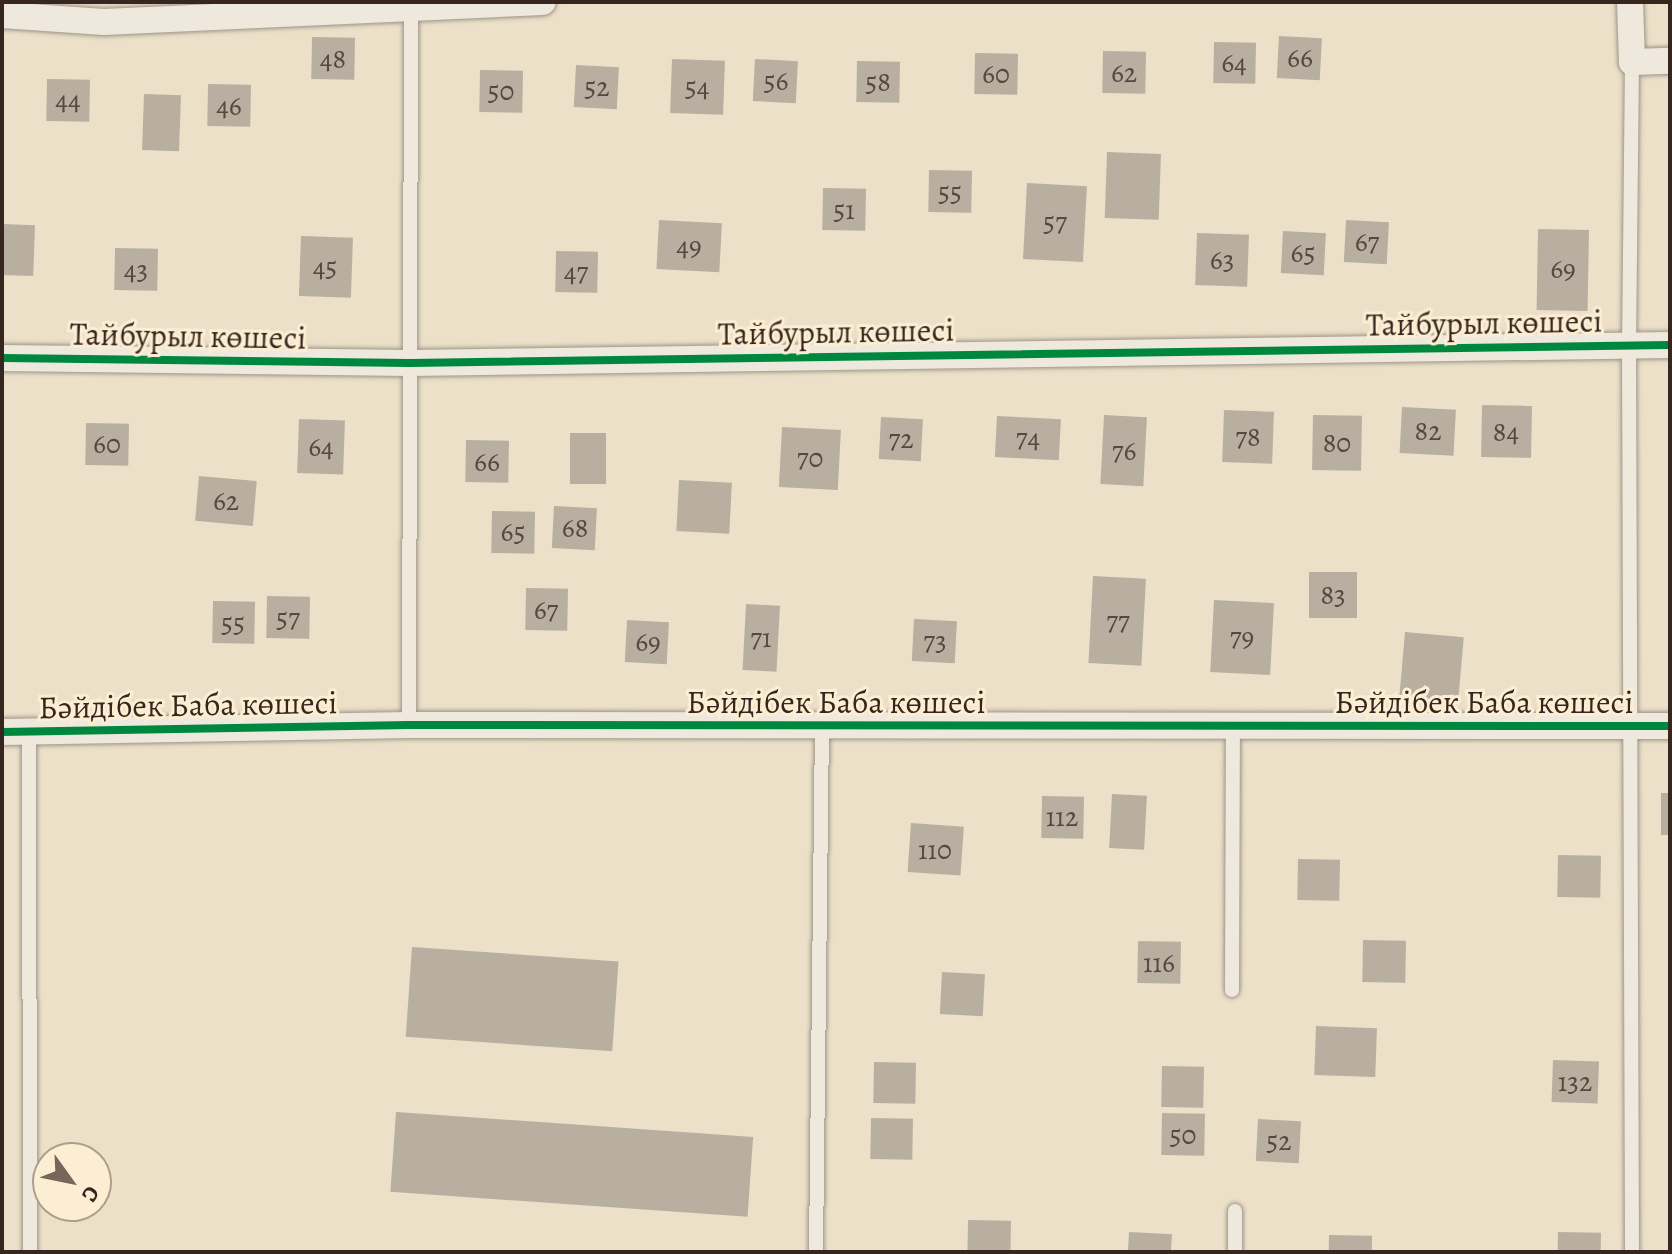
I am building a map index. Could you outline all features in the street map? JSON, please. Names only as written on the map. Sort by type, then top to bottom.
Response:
[{"type":"street","points":[[2,15],[104,22],[410,5],[543,2]]},
{"type":"street","points":[[1630,2],[1632,62],[1670,61]]},
{"type":"street","name":"Тайбурыл көшесі","points":[[2,358],[410,363],[1670,345]]},
{"type":"street","name":"Бәйдібек Баба көшесі","points":[[2,732],[409,725],[1670,726]]},
{"type":"lane","points":[[409,725],[410,5]]},
{"type":"lane","points":[[1632,62],[1629,345],[1632,1252]]},
{"type":"lane","points":[[1232,990],[1233,726]]},
{"type":"lane","points":[[816,1252],[822,727]]},
{"type":"lane","points":[[29,733],[30,1252]]},
{"type":"lane","points":[[1235,1211],[1235,1252]]},
{"type":"building","points":[[1279,36],[1322,38],[1320,80],[1277,78]]},
{"type":"building","points":[[312,37],[355,38],[354,80],[311,79]]},
{"type":"building","points":[[1214,42],[1256,43],[1255,84],[1213,83]]},
{"type":"building","points":[[1103,51],[1146,52],[1145,94],[1102,93]]},
{"type":"building","points":[[975,53],[1018,54],[1017,95],[974,94]]},
{"type":"building","points":[[672,59],[725,61],[723,115],[670,113]]},
{"type":"building","points":[[755,59],[798,61],[796,103],[753,101]]},
{"type":"building","points":[[857,61],[900,62],[899,103],[856,102]]},
{"type":"building","points":[[576,65],[619,67],[617,109],[574,107]]},
{"type":"building","points":[[480,70],[523,71],[522,113],[479,112]]},
{"type":"building","points":[[47,79],[90,80],[89,122],[46,121]]},
{"type":"building","points":[[208,84],[251,85],[250,127],[207,126]]},
{"type":"building","points":[[144,94],[181,95],[179,151],[142,150]]},
{"type":"building","points":[[1107,152],[1161,154],[1159,220],[1105,218]]},
{"type":"building","points":[[929,170],[972,171],[971,213],[928,212]]},
{"type":"building","points":[[1027,183],[1087,186],[1083,262],[1023,259]]},
{"type":"building","points":[[823,188],[866,189],[865,231],[822,230]]},
{"type":"building","points":[[659,220],[722,223],[719,272],[656,269]]},
{"type":"building","points":[[1346,220],[1389,222],[1387,264],[1344,262]]},
{"type":"building","points":[[2,224],[35,225],[33,276],[2,275]]},
{"type":"building","points":[[1538,229],[1589,230],[1588,311],[1537,310]]},
{"type":"building","points":[[1283,231],[1326,233],[1324,275],[1281,273]]},
{"type":"building","points":[[1197,233],[1249,235],[1247,287],[1195,285]]},
{"type":"building","points":[[301,236],[353,238],[351,298],[299,296]]},
{"type":"building","points":[[115,248],[158,249],[157,291],[114,290]]},
{"type":"building","points":[[556,251],[598,252],[597,293],[555,292]]},
{"type":"building","points":[[1482,405],[1532,406],[1531,458],[1481,457]]},
{"type":"building","points":[[1402,407],[1456,410],[1454,456],[1400,453]]},
{"type":"building","points":[[1224,410],[1274,412],[1272,464],[1222,462]]},
{"type":"building","points":[[1104,415],[1147,417],[1143,486],[1100,484]]},
{"type":"building","points":[[1313,415],[1362,416],[1361,471],[1312,470]]},
{"type":"building","points":[[997,416],[1061,419],[1059,460],[995,457]]},
{"type":"building","points":[[881,417],[923,419],[921,461],[879,459]]},
{"type":"building","points":[[299,419],[345,421],[343,475],[297,473]]},
{"type":"building","points":[[86,423],[129,424],[128,466],[85,465]]},
{"type":"building","points":[[782,427],[841,430],[838,490],[779,487]]},
{"type":"building","points":[[570,433],[606,433],[606,484],[570,484]]},
{"type":"building","points":[[466,440],[509,441],[508,483],[465,482]]},
{"type":"building","points":[[199,476],[257,481],[253,526],[195,521]]},
{"type":"building","points":[[679,480],[732,483],[729,534],[676,531]]},
{"type":"building","points":[[554,506],[597,508],[595,550],[552,548]]},
{"type":"building","points":[[492,511],[535,512],[534,554],[491,553]]},
{"type":"building","points":[[1309,572],[1357,572],[1357,618],[1309,618]]},
{"type":"building","points":[[1093,576],[1146,579],[1141,666],[1088,663]]},
{"type":"building","points":[[526,588],[568,589],[567,631],[525,630]]},
{"type":"building","points":[[267,596],[310,597],[309,639],[266,638]]},
{"type":"building","points":[[1214,600],[1274,603],[1270,675],[1210,672]]},
{"type":"building","points":[[213,601],[255,602],[254,644],[212,643]]},
{"type":"building","points":[[746,604],[780,606],[776,672],[743,670]]},
{"type":"building","points":[[914,619],[957,621],[955,663],[912,661]]},
{"type":"building","points":[[627,620],[669,622],[667,664],[625,662]]},
{"type":"building","points":[[1405,632],[1464,637],[1458,702],[1399,697]]},
{"type":"building","points":[[1661,793],[1670,793],[1670,835],[1661,835]]},
{"type":"building","points":[[1112,794],[1147,796],[1144,850],[1109,848]]},
{"type":"building","points":[[1042,796],[1084,797],[1083,839],[1041,838]]},
{"type":"building","points":[[911,823],[964,827],[960,876],[908,872]]},
{"type":"building","points":[[1558,855],[1601,856],[1600,898],[1557,897]]},
{"type":"building","points":[[1298,859],[1340,860],[1339,901],[1297,900]]},
{"type":"building","points":[[1363,940],[1406,941],[1405,983],[1362,982]]},
{"type":"building","points":[[1138,941],[1181,942],[1180,984],[1137,983]]},
{"type":"building","points":[[412,947],[618,961],[612,1051],[406,1037]]},
{"type":"building","points":[[942,972],[985,974],[983,1016],[940,1014]]},
{"type":"building","points":[[1316,1026],[1377,1028],[1375,1077],[1314,1075]]},
{"type":"building","points":[[1553,1060],[1599,1062],[1598,1104],[1552,1102]]},
{"type":"building","points":[[874,1062],[916,1063],[915,1104],[873,1103]]},
{"type":"building","points":[[1162,1066],[1204,1067],[1203,1108],[1161,1107]]},
{"type":"building","points":[[396,1112],[753,1137],[748,1217],[390,1192]]},
{"type":"building","points":[[1162,1113],[1205,1114],[1204,1156],[1161,1155]]},
{"type":"building","points":[[871,1118],[913,1119],[912,1160],[870,1159]]},
{"type":"building","points":[[1258,1119],[1301,1121],[1299,1163],[1256,1161]]},
{"type":"building","points":[[968,1220],[1011,1221],[1010,1252],[967,1252]]},
{"type":"building","points":[[1129,1232],[1172,1234],[1171,1252],[1128,1252]]},
{"type":"building","points":[[1558,1232],[1601,1233],[1601,1252],[1558,1252]]},
{"type":"building","points":[[1329,1235],[1372,1236],[1372,1252],[1329,1252]]},
{"type":"cycle path","points":[[2,358],[410,363],[1670,345]]},
{"type":"cycle path","points":[[2,732],[409,725],[1670,726]]}]
